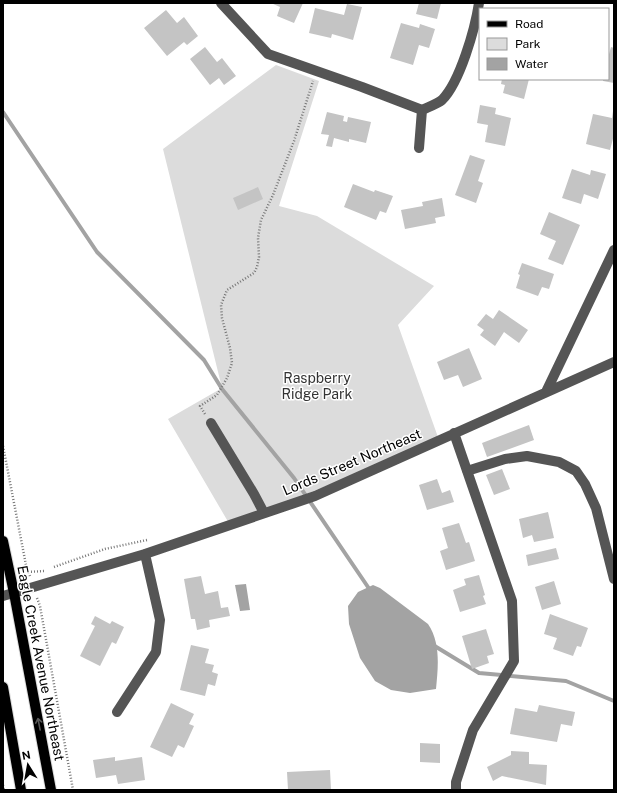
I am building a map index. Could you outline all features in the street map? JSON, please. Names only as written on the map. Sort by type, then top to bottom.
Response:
[{"type":"main road","name":"Eagle Creek Avenue Northeast","points":[[3,540],[51,790]]},
{"type":"main road","points":[[3,687],[21,790]]},
{"type":"street","points":[[221,3],[268,54],[422,110],[441,100],[456,78],[476,24],[479,3]]},
{"type":"street","points":[[419,148],[422,110]]},
{"type":"street","points":[[546,392],[614,250]]},
{"type":"street","name":"Lords Street Northeast","points":[[3,596],[145,554],[315,496],[614,362]]},
{"type":"street","points":[[211,423],[264,513]]},
{"type":"street","points":[[454,433],[512,601],[514,661],[473,730],[456,782],[456,790]]},
{"type":"street","points":[[467,471],[505,459],[527,456],[560,462],[576,471],[585,484],[596,508],[614,579]]},
{"type":"street","points":[[117,712],[156,652],[160,620],[145,554]]},
{"type":"path","points":[[211,423],[200,406],[217,395],[227,378],[232,363],[230,348],[222,318],[221,305],[227,290],[254,273],[257,267],[259,257],[258,238],[261,220],[274,195],[294,141],[316,71]]},
{"type":"path","points":[[3,446],[28,572],[40,606],[73,790]]},
{"type":"path","points":[[52,568],[104,550],[154,538]]},
{"type":"path","points":[[28,572],[45,571]]},
{"type":"path","points":[[3,785],[4,790]]},
{"type":"green space","name":"Raspberry Ridge Park","points":[[276,65],[319,81],[279,206],[317,216],[434,286],[398,325],[439,440],[230,525],[168,419],[222,388],[163,149]]},
{"type":"water","points":[[246,584],[250,610],[240,611],[235,585]]},
{"type":"water","points":[[373,585],[380,588],[428,624],[437,647],[438,664],[436,689],[410,693],[391,690],[375,681],[360,658],[349,624],[348,606],[358,592]]},
{"type":"building","points":[[271,3],[303,3],[294,23],[277,16],[280,7]]},
{"type":"building","points":[[419,3],[441,3],[437,19],[416,14]]},
{"type":"building","points":[[347,4],[362,7],[353,40],[332,34],[331,38],[309,33],[315,8],[344,15]]},
{"type":"building","points":[[166,10],[177,23],[184,17],[198,36],[187,45],[184,42],[167,56],[144,28]]},
{"type":"building","points":[[401,23],[419,28],[420,24],[435,29],[429,48],[419,45],[413,65],[390,58]]},
{"type":"building","points":[[205,47],[217,62],[222,58],[236,76],[224,85],[219,78],[210,85],[190,59]]},
{"type":"building","points":[[611,47],[614,48],[614,83],[603,81],[609,80],[609,54]]},
{"type":"building","points":[[502,80],[529,80],[524,99],[503,93],[505,85],[501,84]]},
{"type":"building","points":[[480,105],[496,108],[495,114],[511,118],[505,146],[485,142],[488,125],[477,123]]},
{"type":"building","points":[[613,111],[614,135],[610,150],[586,144],[593,114],[612,118]]},
{"type":"building","points":[[327,112],[344,116],[343,121],[347,122],[348,117],[371,122],[366,143],[349,139],[349,142],[334,138],[332,147],[326,146],[329,135],[321,134]]},
{"type":"building","points":[[470,155],[485,160],[478,181],[483,183],[476,203],[455,195]]},
{"type":"building","points":[[572,169],[590,175],[591,170],[606,174],[598,199],[584,194],[581,204],[562,198]]},
{"type":"building","points":[[353,184],[374,192],[375,190],[393,196],[386,213],[380,211],[376,220],[344,207]]},
{"type":"building","points":[[258,187],[263,199],[238,210],[233,198]]},
{"type":"building","points":[[442,198],[445,216],[435,218],[436,223],[405,229],[401,210],[423,206],[422,202]]},
{"type":"building","points":[[549,212],[580,225],[563,265],[548,259],[556,241],[540,234]]},
{"type":"building","points":[[522,263],[554,274],[549,289],[542,287],[538,296],[516,288],[520,275],[518,274]]},
{"type":"building","points":[[499,310],[528,330],[519,343],[504,332],[495,346],[480,335],[484,330],[477,325],[486,314],[493,319]]},
{"type":"building","points":[[469,348],[482,379],[463,387],[458,375],[444,380],[437,362]]},
{"type":"building","points":[[529,425],[534,440],[487,457],[482,443]]},
{"type":"building","points":[[502,469],[510,489],[494,495],[486,475]]},
{"type":"building","points":[[437,479],[442,493],[450,490],[454,502],[427,510],[419,485]]},
{"type":"building","points":[[548,512],[554,538],[534,542],[532,535],[523,538],[519,519]]},
{"type":"building","points":[[459,523],[466,543],[469,542],[475,561],[446,570],[440,551],[448,548],[442,528]]},
{"type":"building","points":[[556,548],[559,559],[528,566],[526,555]]},
{"type":"building","points":[[479,575],[486,604],[460,612],[453,590],[466,585],[464,579]]},
{"type":"building","points":[[201,576],[205,594],[218,591],[221,608],[228,607],[230,616],[209,620],[210,627],[197,630],[195,619],[191,619],[184,579]]},
{"type":"building","points":[[554,581],[561,604],[542,610],[535,587]]},
{"type":"building","points":[[550,614],[588,628],[581,647],[577,646],[573,656],[553,649],[557,638],[544,634]]},
{"type":"building","points":[[95,616],[110,624],[112,621],[124,627],[116,644],[112,642],[100,666],[80,656],[95,626],[91,624]]},
{"type":"building","points":[[486,629],[494,654],[487,656],[489,663],[472,669],[462,636]]},
{"type":"building","points":[[191,645],[209,649],[205,663],[214,665],[212,672],[218,674],[215,686],[208,684],[205,696],[180,690]]},
{"type":"building","points":[[171,703],[194,714],[189,724],[194,726],[184,748],[178,745],[172,757],[150,747]]},
{"type":"building","points":[[539,705],[575,712],[572,726],[561,724],[557,742],[510,734],[515,708],[537,712]]},
{"type":"building","points":[[420,743],[440,744],[440,763],[420,762]]},
{"type":"building","points":[[511,751],[529,752],[529,764],[547,765],[546,785],[502,776],[493,781],[487,767],[511,755]]},
{"type":"building","points":[[115,757],[115,761],[142,757],[145,780],[118,784],[116,775],[96,778],[93,760]]},
{"type":"building","points":[[330,770],[331,790],[288,790],[287,772]]},
{"type":"waterway","points":[[3,112],[97,252],[204,360],[222,389],[294,478],[370,590]]},
{"type":"waterway","points":[[433,645],[479,673],[566,681],[614,701]]}]
